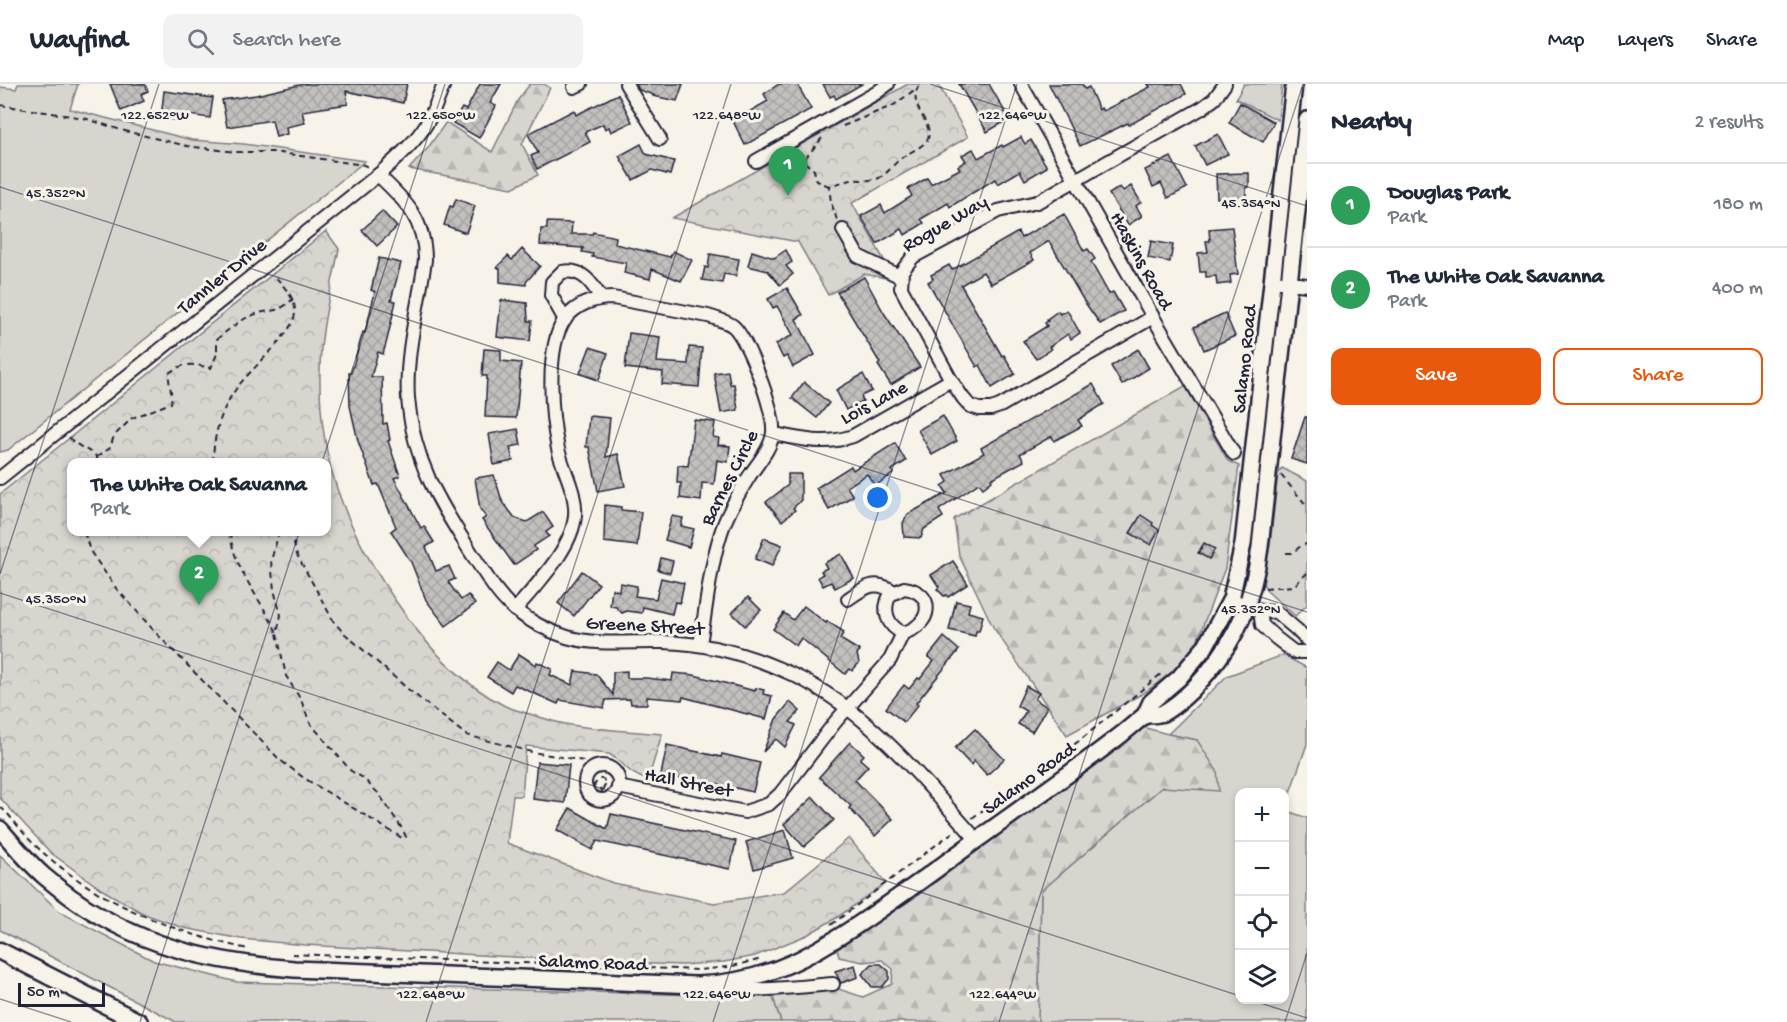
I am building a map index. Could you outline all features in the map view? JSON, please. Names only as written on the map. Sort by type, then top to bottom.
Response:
[{"type":"highway","points":[[0,951],[139,1022]]},
{"type":"main road","name":"Salamo Road","points":[[0,829],[43,875],[109,921],[156,943],[211,959],[243,965],[558,981],[706,984],[756,977],[789,966],[817,952],[901,895],[1082,765],[1145,716],[1151,702],[1179,678],[1205,647],[1231,598],[1243,544],[1294,84]]},
{"type":"main road","name":"Salamo Road","points":[[1145,716],[1161,714],[1197,683],[1253,607],[1307,120]]},
{"type":"street","name":"Tannler Drive","points":[[0,477],[378,175],[406,149],[422,130],[435,107],[444,84]]},
{"type":"street","points":[[626,84],[660,140]]},
{"type":"street","points":[[756,161],[888,84]]},
{"type":"street","name":"Haskins Road","points":[[1021,84],[1153,317],[1172,361],[1234,454]]},
{"type":"street","name":"Rogue Way","points":[[1153,317],[992,409],[979,409],[970,406],[951,380],[901,288],[901,277],[906,264],[913,257],[998,211],[1037,202],[1076,181],[1202,108],[1214,99],[1225,84]]},
{"type":"street","name":"Greene Street","points":[[378,175],[400,196],[418,220],[423,232],[425,260],[409,357],[408,390],[411,428],[420,460],[446,513],[494,587],[515,610],[551,632],[583,640],[700,644],[730,651],[780,668],[816,686],[848,707],[895,750],[977,840]]},
{"type":"street","points":[[843,230],[858,256],[901,277]]},
{"type":"street","points":[[515,610],[561,551],[572,531],[575,514],[573,497],[559,450],[551,395],[556,344],[565,320],[581,306],[601,298],[584,275],[562,272],[552,282],[551,296],[565,320]]},
{"type":"street","points":[[1272,281],[1307,285]]},
{"type":"street","name":"Barnes Circle","points":[[601,298],[613,298],[708,316],[733,326],[748,350],[770,406],[773,417],[773,434],[765,454],[739,494],[725,521],[717,546],[700,644]]},
{"type":"street","name":"Lois Lane","points":[[773,434],[825,442],[838,441],[853,436],[951,380]]},
{"type":"street","points":[[848,599],[861,589],[878,584],[894,592]]},
{"type":"street","points":[[904,588],[914,590],[925,600],[927,608],[922,623],[903,633],[896,630],[887,617],[887,601],[894,592],[904,588]]},
{"type":"street","points":[[1231,598],[1253,607],[1276,612],[1307,640]]},
{"type":"street","points":[[1253,607],[1262,625],[1276,638],[1294,652],[1307,652]]},
{"type":"street","name":"Hall Street","points":[[618,787],[734,811],[745,812],[769,804],[780,794],[848,707],[890,660],[903,633]]},
{"type":"street","name":"Hall Street","points":[[602,766],[609,768],[618,779],[618,787],[615,794],[609,798],[602,795],[594,799],[588,794],[585,780],[591,770],[602,766]]},
{"type":"street","points":[[706,984],[737,990],[833,984]]},
{"type":"path","points":[[837,129],[894,105],[920,84]]},
{"type":"path","points":[[822,138],[803,161],[814,171],[817,181],[829,186],[855,179],[868,181],[879,178],[900,159],[926,141],[929,134],[928,127],[916,104],[917,88]]},
{"type":"path","points":[[0,105],[84,118],[187,147],[236,152],[273,152],[364,165],[378,175]]},
{"type":"path","points":[[829,186],[831,202],[843,230]]},
{"type":"path","points":[[213,458],[213,446],[219,421],[235,390],[290,328],[295,314],[293,299],[266,264]]},
{"type":"path","points":[[61,428],[75,445],[90,451],[98,458],[110,448],[114,436],[132,418],[171,403],[169,373],[180,365],[198,365],[211,369],[218,354],[217,339],[234,325],[254,314],[284,308],[293,299]]},
{"type":"path","points":[[1278,470],[1307,506]]},
{"type":"path","points":[[86,536],[90,551],[116,588],[157,634],[280,760],[304,778],[402,838],[406,837],[379,794],[363,778],[351,771],[310,723],[301,700],[286,676],[278,633],[233,551],[231,536]]},
{"type":"path","points":[[278,536],[271,561],[274,590],[281,615],[278,633]]},
{"type":"path","points":[[295,536],[294,544],[297,555],[334,622],[409,690],[466,735],[532,753],[584,760],[586,765]]},
{"type":"path","points":[[1286,553],[1292,553],[1307,544]]},
{"type":"path","points":[[1259,588],[1294,586],[1307,573]]},
{"type":"path","points":[[976,815],[1079,741],[1167,669]]},
{"type":"path","points":[[0,807],[35,845],[60,866],[96,890],[136,912],[175,929],[252,950]]},
{"type":"path","points":[[824,930],[951,834]]},
{"type":"path","points":[[285,954],[699,970],[728,967],[765,958]]},
{"type":"green space","points":[[18,84],[78,84],[70,109],[192,140],[244,144],[365,161],[8,450],[0,452],[0,87],[16,89]]},
{"type":"green space","points":[[530,84],[544,84],[550,88],[522,144],[538,175],[512,188],[409,169],[428,148],[446,122],[492,152],[518,100]]},
{"type":"green space","points":[[908,84],[938,84],[968,137],[852,203],[888,267],[885,278],[864,274],[828,295],[798,242],[672,218]]},
{"type":"green space","points":[[1244,84],[1282,84],[1278,120],[1236,99]]},
{"type":"green space","points":[[326,231],[339,249],[326,310],[320,356],[321,403],[329,458],[67,458],[67,536],[331,536],[331,467],[349,519],[377,573],[430,646],[457,673],[505,706],[553,721],[662,734],[648,780],[635,775],[609,754],[526,746],[522,796],[513,796],[507,843],[613,883],[714,903],[784,892],[849,838],[886,883],[807,935],[755,956],[724,962],[682,965],[602,962],[305,945],[241,939],[184,928],[144,914],[101,889],[51,853],[0,798],[0,494]]},
{"type":"green space","points":[[1185,386],[1228,461],[1239,466],[1225,568],[1191,657],[1147,691],[1067,735],[993,627],[959,555],[954,519]]},
{"type":"green space","points":[[1282,468],[1307,481],[1307,605],[1295,616],[1267,591],[1263,583],[1270,545],[1278,473]]},
{"type":"green space","points":[[1283,655],[1307,668],[1307,744],[1289,796],[1289,788],[1235,788],[1235,1004],[1289,1004],[1289,811],[1307,818],[1307,1022],[1038,1022],[1041,891],[1162,787],[1197,740],[1168,734],[1227,676]]},
{"type":"green space","points":[[1142,727],[1197,740],[1217,771],[1219,791],[1162,787],[1041,891],[1038,1022],[781,1022],[773,997],[829,986],[863,997],[892,984],[893,969],[882,960],[863,962],[839,957],[837,949],[917,896]]},
{"type":"green space","points":[[0,855],[60,912],[154,961],[237,982],[773,997],[781,1022],[176,1022],[0,930]]},
{"type":"building","points":[[110,84],[145,84],[148,91],[141,94],[144,101],[121,111]]},
{"type":"building","points":[[304,84],[407,84],[403,103],[346,91],[348,104],[302,111],[305,123],[286,127],[287,134],[276,137],[272,120],[227,127],[222,100]]},
{"type":"building","points":[[480,84],[501,84],[490,103],[496,106],[479,138],[453,123],[462,108],[466,110]]},
{"type":"building","points":[[636,84],[683,84],[677,101],[653,96],[639,90]]},
{"type":"building","points":[[779,84],[797,84],[811,109],[745,145],[733,121],[768,101],[764,94]]},
{"type":"building","points":[[823,84],[862,84],[836,99],[834,95],[830,97]]},
{"type":"building","points":[[959,84],[989,84],[1009,119],[987,132]]},
{"type":"building","points":[[1049,84],[1082,84],[1085,89],[1089,87],[1099,110],[1101,108],[1103,111],[1150,87],[1148,84],[1181,84],[1186,94],[1129,125],[1128,123],[1080,146]]},
{"type":"building","points":[[164,91],[213,98],[210,118],[189,115],[188,122],[161,118]]},
{"type":"building","points":[[618,94],[632,122],[611,132],[609,127],[605,129],[603,124],[585,132],[590,142],[537,169],[531,156],[538,153],[528,134],[574,110],[576,115]]},
{"type":"building","points":[[1240,103],[1274,122],[1263,142],[1229,123]]},
{"type":"building","points":[[1218,134],[1228,154],[1205,165],[1195,146]]},
{"type":"building","points":[[1021,137],[1025,144],[1031,140],[1047,167],[1025,180],[1020,171],[998,184],[995,179],[950,207],[948,203],[921,219],[924,223],[905,235],[902,229],[877,244],[861,216],[881,205],[885,213],[912,196],[908,189],[927,178],[931,184],[960,169],[958,166],[966,161],[962,155],[973,149],[978,158]]},
{"type":"building","points":[[641,144],[646,154],[674,161],[670,175],[652,170],[633,180],[619,156]]},
{"type":"building","points":[[1171,157],[1187,188],[1168,198],[1161,183],[1153,187],[1145,170]]},
{"type":"building","points":[[1249,173],[1246,197],[1217,198],[1216,174]]},
{"type":"building","points":[[1131,186],[1141,202],[1136,206],[1142,216],[1128,225],[1109,194],[1120,187],[1123,191]]},
{"type":"building","points":[[456,199],[475,206],[466,233],[444,225],[450,206],[453,207]]},
{"type":"building","points":[[382,211],[397,227],[377,246],[362,230]]},
{"type":"building","points":[[1064,214],[1084,251],[1088,249],[1095,259],[1091,262],[1109,294],[1113,292],[1124,311],[1100,324],[1049,241],[1030,253],[1034,260],[991,284],[983,272],[961,285],[1015,374],[992,388],[980,365],[977,367],[928,282],[933,279],[931,275],[949,265],[952,270],[1018,232],[1021,238]]},
{"type":"building","points":[[547,222],[572,223],[571,234],[592,234],[593,232],[616,237],[615,244],[670,257],[673,251],[692,260],[681,281],[652,269],[650,279],[624,273],[626,263],[592,257],[593,254],[582,252],[583,248],[540,245],[541,229],[547,229]]},
{"type":"building","points":[[1232,227],[1238,274],[1230,275],[1231,283],[1217,285],[1216,276],[1206,277],[1206,272],[1200,272],[1198,253],[1208,252],[1206,241],[1210,241],[1209,229]]},
{"type":"building","points":[[1151,241],[1173,245],[1170,262],[1148,258]]},
{"type":"building","points":[[522,249],[540,266],[526,285],[500,282],[500,269],[497,267],[508,256],[512,260]]},
{"type":"building","points":[[786,250],[792,262],[786,266],[793,274],[780,285],[768,271],[748,266],[752,251],[774,258]]},
{"type":"building","points":[[710,254],[739,259],[736,276],[724,274],[722,283],[702,280],[705,267],[708,268]]},
{"type":"building","points":[[379,258],[401,263],[391,300],[396,301],[387,340],[383,354],[378,352],[371,377],[382,377],[383,424],[387,423],[390,440],[388,441],[400,476],[394,478],[421,528],[424,526],[434,542],[426,547],[436,571],[449,566],[455,579],[448,582],[461,600],[468,595],[475,604],[446,626],[426,600],[411,562],[391,531],[396,527],[378,484],[374,485],[358,441],[350,406],[349,373],[351,373],[363,332],[365,333],[375,292],[371,290]]},
{"type":"building","points":[[864,277],[884,313],[920,367],[891,385],[837,292]]},
{"type":"building","points":[[787,288],[803,315],[796,319],[815,355],[793,367],[787,356],[783,358],[776,344],[793,335],[777,306],[773,308],[768,299]]},
{"type":"building","points":[[501,300],[527,303],[528,321],[532,321],[530,341],[497,337]]},
{"type":"building","points":[[1067,310],[1080,333],[1071,339],[1068,334],[1036,359],[1023,341],[1047,326],[1045,323],[1047,319],[1058,311],[1060,314]]},
{"type":"building","points":[[1225,313],[1235,336],[1204,350],[1194,327]]},
{"type":"building","points":[[629,333],[660,337],[657,362],[688,364],[689,347],[702,348],[699,387],[662,384],[663,372],[625,368]]},
{"type":"building","points":[[590,347],[608,353],[599,380],[580,373]]},
{"type":"building","points":[[484,349],[501,350],[501,361],[521,363],[516,418],[485,417],[487,376],[482,376]]},
{"type":"building","points":[[1138,349],[1149,368],[1122,385],[1111,366]]},
{"type":"building","points":[[728,371],[730,384],[734,384],[738,410],[721,413],[714,373]]},
{"type":"building","points":[[863,374],[872,391],[861,396],[863,401],[846,410],[836,390]]},
{"type":"building","points":[[804,382],[829,403],[817,418],[792,398]]},
{"type":"building","points":[[1093,384],[1104,404],[1078,420],[1082,426],[1054,441],[1052,436],[1020,454],[1024,461],[991,479],[992,481],[983,488],[979,483],[939,510],[943,517],[924,529],[921,538],[904,537],[903,523],[908,514],[947,493],[942,486],[948,482],[944,475],[984,453],[981,448]]},
{"type":"building","points":[[589,416],[610,418],[606,457],[618,454],[625,486],[598,491],[589,447],[586,447]]},
{"type":"building","points":[[943,416],[957,441],[932,455],[918,430]]},
{"type":"building","points":[[1305,417],[1307,417],[1307,464],[1291,459]]},
{"type":"building","points":[[694,420],[715,422],[713,437],[719,438],[718,445],[730,446],[728,462],[717,460],[714,484],[702,483],[701,501],[680,498],[681,483],[677,483],[678,465],[688,466]]},
{"type":"building","points":[[518,429],[521,445],[510,447],[513,461],[494,465],[489,434]]},
{"type":"building","points":[[895,443],[906,461],[892,470],[894,473],[875,486],[867,474],[847,487],[853,496],[829,510],[816,488],[851,466],[853,470]]},
{"type":"building","points":[[788,474],[801,474],[801,500],[793,508],[795,510],[782,521],[766,502],[788,485]]},
{"type":"building","points":[[494,475],[502,501],[515,518],[527,522],[543,512],[553,527],[546,532],[549,536],[534,546],[536,550],[514,565],[482,520],[486,517],[480,509],[475,478]]},
{"type":"building","points":[[605,505],[621,507],[621,510],[641,512],[637,546],[604,542]]},
{"type":"building","points":[[1141,515],[1159,530],[1151,545],[1130,533]]},
{"type":"building","points":[[672,516],[683,518],[681,526],[694,529],[689,547],[665,540]]},
{"type":"building","points":[[764,538],[782,545],[772,566],[755,559]]},
{"type":"building","points":[[1204,543],[1215,549],[1209,559],[1198,553]]},
{"type":"building","points":[[841,554],[854,578],[835,588],[831,582],[823,586],[818,577],[823,574],[821,571],[827,568],[824,563]]},
{"type":"building","points":[[661,558],[673,561],[670,573],[658,570]]},
{"type":"building","points":[[953,561],[968,584],[948,597],[937,589],[939,587],[931,575]]},
{"type":"building","points":[[582,571],[599,584],[574,616],[558,603]]},
{"type":"building","points":[[661,578],[684,583],[680,603],[675,602],[672,614],[643,607],[642,613],[627,611],[622,613],[616,607],[610,606],[612,589],[619,591],[620,583],[637,586],[635,596],[656,599]]},
{"type":"building","points":[[748,597],[761,610],[745,626],[732,613]]},
{"type":"building","points":[[956,601],[970,604],[968,612],[983,616],[979,631],[976,631],[975,636],[949,630]]},
{"type":"building","points":[[804,606],[826,623],[827,621],[844,632],[840,639],[860,651],[857,654],[859,663],[852,671],[850,669],[845,674],[801,638],[796,646],[773,629],[784,613],[793,620]]},
{"type":"building","points":[[944,637],[959,650],[916,703],[918,705],[904,722],[886,708],[904,685],[909,689],[918,678],[920,679],[934,661],[928,657]]},
{"type":"building","points":[[519,654],[536,665],[537,662],[552,669],[550,675],[572,685],[575,671],[596,674],[613,695],[613,672],[627,671],[627,678],[672,681],[673,673],[694,675],[755,691],[756,688],[764,690],[763,694],[772,696],[766,719],[683,697],[682,700],[647,697],[647,704],[631,704],[630,699],[606,700],[604,708],[560,700],[558,704],[515,685],[511,692],[487,677],[497,662],[509,670]]},
{"type":"building","points":[[1026,686],[1039,693],[1035,699],[1047,707],[1032,732],[1018,724],[1026,711],[1017,706]]},
{"type":"building","points":[[790,702],[800,711],[790,722],[796,725],[785,747],[776,739],[763,752],[776,719]]},
{"type":"building","points":[[975,729],[1004,759],[987,775],[974,761],[971,765],[955,748]]},
{"type":"building","points":[[850,742],[864,755],[860,759],[868,766],[855,780],[893,819],[875,836],[849,808],[851,806],[819,777]]},
{"type":"building","points":[[667,745],[760,763],[753,792],[701,780],[701,783],[661,775]]},
{"type":"building","points":[[537,762],[569,765],[565,803],[533,799]]},
{"type":"building","points":[[813,797],[834,820],[804,847],[784,824]]},
{"type":"building","points":[[570,808],[607,829],[611,814],[736,841],[730,869],[597,841],[592,850],[557,830]]},
{"type":"building","points":[[785,830],[793,858],[754,869],[746,842]]},
{"type":"building","points":[[872,964],[881,964],[889,971],[889,979],[882,987],[872,987],[862,974]]},
{"type":"building","points":[[855,965],[858,977],[841,983],[835,971]]},
{"type":"place","name":"Douglas Park","points":[[788,196]]},
{"type":"place","name":"The White Oak Savanna","points":[[199,605]]}]
